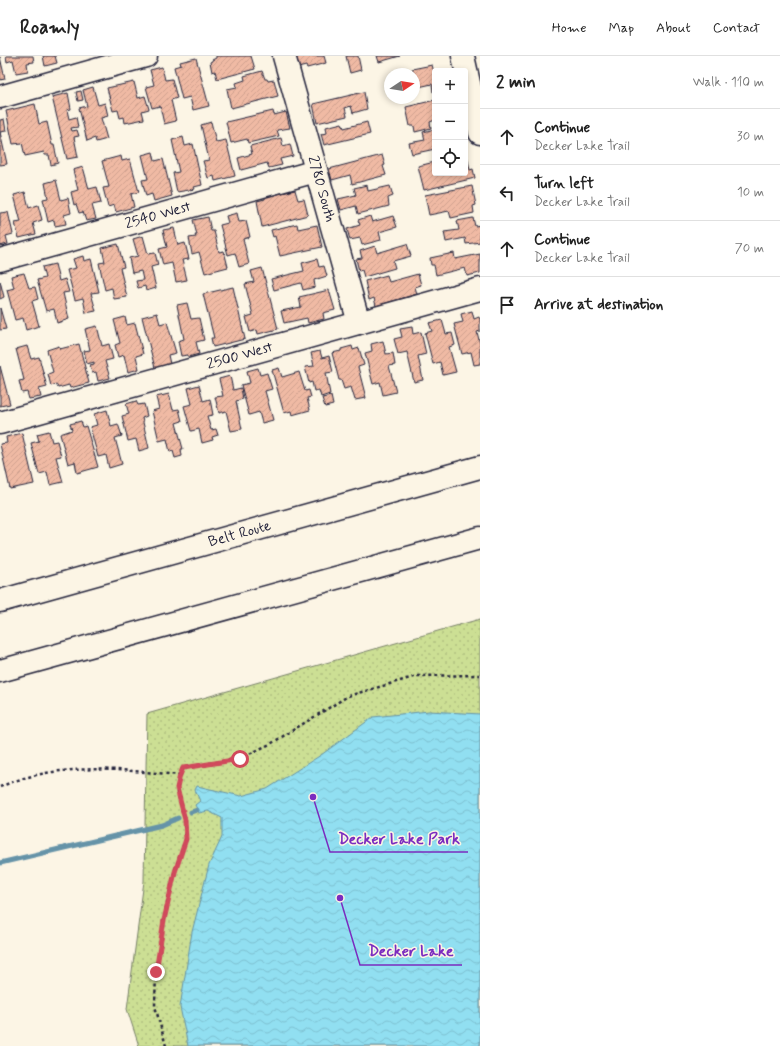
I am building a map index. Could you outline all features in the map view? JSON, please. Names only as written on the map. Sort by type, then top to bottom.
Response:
[{"type":"main road","points":[[0,97],[146,56]]},
{"type":"main road","name":"2780 South","points":[[284,56],[359,323]]},
{"type":"main road","points":[[463,56],[480,133]]},
{"type":"main road","name":"2540 West","points":[[0,260],[316,171]]},
{"type":"main road","name":"2500 West","points":[[0,423],[480,289]]},
{"type":"main road","name":"Belt Route","points":[[0,601],[480,467]]},
{"type":"main road","points":[[0,671],[480,538]]},
{"type":"path","points":[[166,1046],[155,1006],[156,972],[164,920],[175,872],[186,839],[185,820],[177,788],[183,768],[240,759],[272,743],[348,696],[417,676],[480,675]]},
{"type":"path","points":[[0,787],[15,780],[78,769],[109,769],[180,775]]},
{"type":"green space","points":[[480,619],[480,1046],[139,1046],[127,1009],[144,881],[147,714]]},
{"type":"water","points":[[429,711],[480,714],[480,1046],[188,1046],[180,1007],[192,932],[209,865],[222,837],[222,818],[208,811],[199,813],[195,805],[200,801],[195,790],[197,786],[241,796],[267,789],[321,755],[373,717]]},
{"type":"building","points":[[6,56],[33,56],[34,62],[27,63],[28,71],[16,73],[13,60],[7,62]]},
{"type":"building","points":[[43,56],[55,56],[57,63],[45,66]]},
{"type":"building","points":[[216,56],[251,56],[255,69],[217,79],[215,71],[212,72],[210,62],[216,58]]},
{"type":"building","points":[[295,56],[324,56],[326,63],[307,68],[306,66],[298,68]]},
{"type":"building","points":[[346,56],[358,56],[361,70],[350,73]]},
{"type":"building","points":[[377,56],[400,56],[379,62]]},
{"type":"building","points":[[0,57],[5,79],[0,80]]},
{"type":"building","points":[[196,58],[209,106],[193,110],[190,97],[182,99],[174,67],[181,65],[180,62]]},
{"type":"building","points":[[432,65],[432,84],[420,87],[420,68],[417,68]]},
{"type":"building","points":[[162,67],[165,80],[172,79],[177,98],[171,100],[176,121],[164,124],[160,106],[152,108],[146,87],[154,85],[150,70]]},
{"type":"building","points":[[262,71],[265,79],[268,81],[274,80],[278,96],[231,108],[227,89],[237,87],[236,83],[245,80],[244,76]]},
{"type":"building","points":[[134,82],[138,98],[145,96],[149,109],[142,111],[144,119],[125,123],[124,117],[120,118],[118,110],[113,111],[107,88]]},
{"type":"building","points":[[93,87],[98,105],[105,103],[108,116],[101,118],[107,139],[96,142],[95,138],[87,141],[79,108],[87,106],[83,90]]},
{"type":"building","points":[[81,91],[83,100],[78,101],[76,92]]},
{"type":"building","points":[[364,92],[367,109],[353,113],[351,106],[345,108],[347,116],[317,123],[313,104]]},
{"type":"building","points":[[68,93],[71,109],[67,110],[69,119],[76,117],[78,127],[71,128],[72,131],[77,130],[79,136],[74,137],[78,157],[67,159],[52,97]]},
{"type":"building","points":[[432,101],[432,121],[430,122],[431,128],[415,132],[414,126],[410,126],[406,107]]},
{"type":"building","points":[[35,104],[39,124],[47,122],[58,163],[51,165],[49,155],[45,155],[44,152],[25,156],[22,143],[13,144],[6,111]]},
{"type":"building","points":[[273,111],[274,115],[286,112],[290,128],[277,130],[279,136],[248,143],[247,139],[231,143],[226,122]]},
{"type":"building","points":[[4,119],[6,131],[0,132],[0,120]]},
{"type":"building","points":[[211,122],[216,142],[226,140],[235,176],[215,181],[214,176],[208,178],[203,161],[209,160],[201,125]]},
{"type":"building","points":[[367,122],[370,134],[324,145],[321,134],[327,133],[326,127],[342,123],[344,128]]},
{"type":"building","points":[[432,130],[432,150],[412,154],[409,143],[425,140],[423,132]]},
{"type":"building","points":[[0,132],[7,164],[0,165]]},
{"type":"building","points":[[183,137],[185,146],[193,144],[202,185],[194,187],[195,189],[177,192],[173,173],[179,172],[172,140]]},
{"type":"building","points":[[281,138],[283,146],[290,144],[293,156],[280,159],[282,165],[269,168],[267,163],[241,170],[238,158],[252,154],[250,146]]},
{"type":"building","points":[[153,152],[155,161],[163,159],[172,196],[154,201],[152,194],[146,196],[142,180],[148,179],[142,155]]},
{"type":"building","points":[[382,155],[386,175],[352,184],[350,175],[332,180],[329,169]]},
{"type":"building","points":[[121,156],[122,161],[130,159],[139,192],[131,194],[134,207],[116,212],[114,205],[108,207],[103,188],[109,187],[102,161]]},
{"type":"building","points":[[468,160],[470,170],[473,169],[475,178],[424,190],[418,166],[432,163],[432,176],[468,176]]},
{"type":"building","points":[[83,167],[89,189],[97,187],[101,203],[92,205],[96,219],[86,221],[83,212],[79,213],[76,204],[74,205],[71,192],[78,190],[73,170]]},
{"type":"building","points":[[56,180],[61,200],[68,198],[71,213],[64,215],[66,224],[55,226],[54,220],[48,222],[43,199],[48,198],[45,183]]},
{"type":"building","points":[[367,185],[368,191],[390,186],[393,196],[388,198],[389,206],[358,214],[356,206],[341,210],[338,199],[356,195],[354,188]]},
{"type":"building","points":[[472,186],[476,205],[473,206],[474,213],[451,218],[449,211],[429,215],[425,195]]},
{"type":"building","points":[[295,190],[298,200],[304,199],[308,215],[262,227],[257,201],[265,199],[265,197]]},
{"type":"building","points":[[25,192],[29,208],[38,205],[42,220],[33,223],[36,234],[19,238],[15,223],[21,222],[14,195]]},
{"type":"building","points":[[8,212],[13,234],[6,236],[8,244],[0,246],[0,213]]},
{"type":"building","points":[[237,213],[239,222],[246,221],[250,237],[243,239],[249,264],[239,267],[235,253],[228,255],[220,225],[228,223],[226,216]]},
{"type":"building","points":[[370,216],[372,222],[393,216],[397,227],[379,232],[381,240],[362,245],[360,238],[350,240],[347,229],[360,225],[358,220]]},
{"type":"building","points":[[208,217],[211,231],[214,231],[219,252],[224,251],[228,267],[205,273],[199,252],[192,254],[189,238],[196,237],[195,235],[197,235],[193,220]]},
{"type":"building","points":[[473,218],[475,226],[480,225],[480,242],[466,244],[465,238],[446,242],[444,232],[459,230],[457,221]]},
{"type":"building","points":[[297,224],[298,229],[317,225],[322,247],[280,256],[275,236],[273,237],[271,230]]},
{"type":"building","points":[[174,228],[178,245],[185,243],[189,259],[182,260],[187,280],[176,282],[172,263],[163,265],[159,249],[167,247],[163,230]]},
{"type":"building","points":[[143,236],[148,254],[155,253],[158,265],[151,267],[156,288],[146,291],[145,286],[138,288],[136,281],[143,280],[141,271],[132,273],[129,258],[138,256],[133,239]]},
{"type":"building","points":[[118,244],[124,267],[120,268],[127,297],[114,299],[112,288],[105,290],[99,263],[105,262],[102,248]]},
{"type":"building","points":[[407,244],[411,256],[393,261],[395,268],[364,277],[362,270],[359,271],[356,259],[362,258],[360,251],[375,246],[377,253]]},
{"type":"building","points":[[454,253],[455,259],[480,254],[480,273],[467,276],[465,268],[436,275],[434,265],[431,265],[430,258]]},
{"type":"building","points":[[83,256],[84,261],[91,259],[99,292],[91,293],[96,311],[86,313],[83,298],[75,300],[67,270],[76,268],[73,259]]},
{"type":"building","points":[[317,259],[319,267],[324,266],[327,276],[314,280],[315,287],[303,290],[301,283],[274,290],[271,279],[304,271],[302,263]]},
{"type":"building","points":[[55,264],[59,281],[65,279],[69,292],[63,293],[69,319],[57,323],[54,309],[46,311],[37,280],[45,278],[42,267]]},
{"type":"building","points":[[262,268],[278,329],[258,334],[257,330],[250,332],[246,317],[253,315],[245,284],[254,282],[251,271]]},
{"type":"building","points":[[24,273],[29,288],[35,287],[38,299],[32,301],[39,326],[26,330],[23,318],[15,320],[7,290],[14,288],[11,276]]},
{"type":"building","points":[[418,274],[421,285],[415,287],[417,294],[376,306],[374,298],[369,300],[365,281],[387,275],[389,282]]},
{"type":"building","points":[[0,281],[4,297],[0,299]]},
{"type":"building","points":[[233,287],[245,339],[213,347],[211,338],[214,338],[203,294]]},
{"type":"building","points":[[329,290],[335,310],[323,313],[324,319],[308,323],[307,318],[284,323],[281,311],[301,307],[299,297]]},
{"type":"building","points":[[187,303],[191,319],[199,318],[204,340],[196,342],[199,354],[188,357],[188,355],[181,356],[178,341],[184,339],[177,305]]},
{"type":"building","points":[[0,308],[6,329],[0,330]]},
{"type":"building","points":[[472,311],[474,319],[479,317],[480,320],[480,331],[477,332],[480,344],[480,364],[474,365],[471,352],[462,354],[454,324],[463,322],[461,314]]},
{"type":"building","points":[[157,313],[160,324],[167,322],[176,353],[168,355],[170,364],[155,368],[142,317]]},
{"type":"building","points":[[125,317],[127,325],[135,323],[143,354],[136,356],[139,369],[128,372],[124,355],[118,357],[115,345],[120,343],[114,320]]},
{"type":"building","points":[[442,320],[446,334],[452,333],[455,345],[449,347],[456,372],[443,375],[440,362],[433,364],[425,333],[432,331],[429,323]]},
{"type":"building","points":[[97,326],[102,346],[109,344],[113,359],[105,361],[110,378],[98,381],[96,372],[92,373],[90,365],[94,364],[94,362],[87,364],[84,351],[90,350],[85,329]]},
{"type":"building","points":[[412,327],[413,334],[421,332],[426,354],[418,356],[423,380],[414,382],[407,352],[398,354],[394,339],[402,337],[400,329]]},
{"type":"building","points":[[383,341],[386,354],[393,353],[395,365],[389,366],[396,392],[383,395],[380,382],[373,384],[365,353],[372,351],[371,344]]},
{"type":"building","points":[[79,344],[89,383],[70,388],[69,385],[58,388],[56,384],[51,386],[48,374],[53,372],[47,350],[59,346],[60,349]]},
{"type":"building","points":[[27,346],[31,359],[39,357],[47,387],[39,389],[41,397],[29,399],[27,392],[22,393],[19,381],[24,380],[16,349]]},
{"type":"building","points":[[352,346],[353,350],[359,348],[364,365],[358,367],[366,398],[355,400],[351,387],[344,389],[341,380],[339,380],[332,353]]},
{"type":"building","points":[[320,351],[322,358],[329,356],[333,372],[326,373],[330,394],[321,397],[319,390],[314,391],[312,382],[309,383],[305,367],[314,366],[311,353]]},
{"type":"building","points":[[0,366],[10,404],[0,406]]},
{"type":"building","points":[[258,368],[260,375],[267,373],[272,389],[265,391],[273,420],[262,423],[259,412],[249,415],[241,385],[250,383],[247,371]]},
{"type":"building","points":[[279,368],[282,377],[299,372],[305,391],[309,390],[311,397],[307,398],[310,410],[292,415],[291,411],[284,413],[272,370]]},
{"type":"building","points":[[230,376],[233,390],[241,388],[243,399],[236,401],[242,429],[231,431],[226,411],[219,413],[215,397],[223,396],[219,379]]},
{"type":"building","points":[[199,385],[203,401],[210,399],[213,415],[207,416],[211,430],[216,429],[218,435],[212,437],[213,440],[202,443],[199,429],[191,431],[184,406],[192,404],[188,388]]},
{"type":"building","points":[[169,394],[173,410],[179,409],[182,421],[176,423],[183,449],[181,449],[182,456],[175,458],[173,451],[170,452],[167,439],[159,441],[152,411],[159,409],[156,397]]},
{"type":"building","points":[[331,396],[333,405],[325,407],[322,398]]},
{"type":"building","points":[[136,401],[138,405],[144,404],[147,416],[142,418],[149,448],[139,451],[136,439],[128,441],[122,416],[129,414],[126,404]]},
{"type":"building","points":[[107,410],[111,426],[118,424],[122,436],[115,438],[122,464],[109,468],[106,455],[98,457],[90,427],[97,425],[94,414]]},
{"type":"building","points":[[81,421],[83,427],[86,426],[98,467],[77,473],[75,462],[68,464],[60,434],[72,430],[70,424]]},
{"type":"building","points":[[49,431],[52,442],[57,441],[61,456],[56,457],[63,482],[50,485],[47,472],[39,474],[31,443],[39,441],[37,434]]},
{"type":"building","points":[[22,433],[34,484],[10,489],[0,444],[7,443],[6,437]]},
{"type":"waterway","points":[[191,812],[197,810]]},
{"type":"waterway","points":[[0,863],[162,825],[178,818]]},
{"type":"place","name":"Decker Lake Park","points":[[313,797]]},
{"type":"place","name":"Decker Lake","points":[[340,898]]},
{"type":"route","points":[[156,972],[164,920],[175,872],[186,839],[185,820],[177,788],[180,775],[183,768],[240,759]]}]
